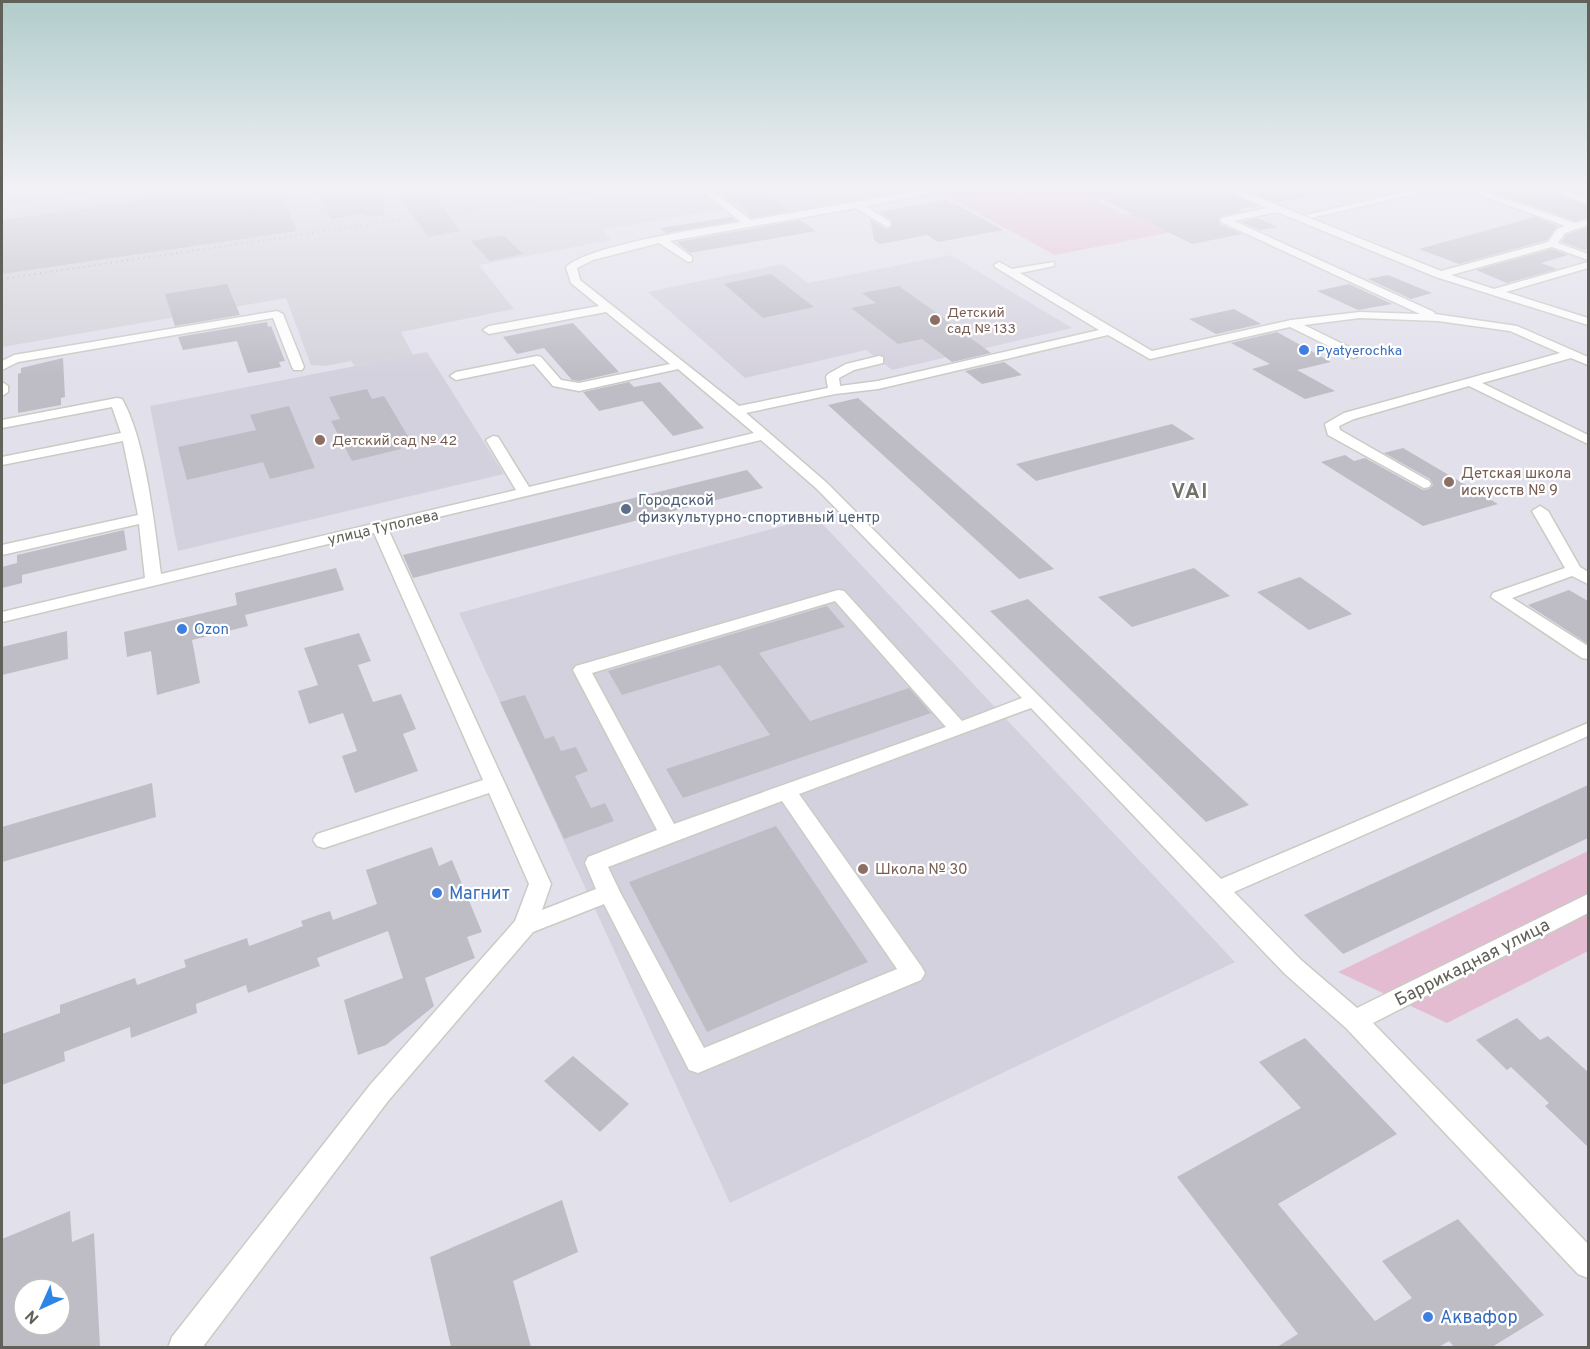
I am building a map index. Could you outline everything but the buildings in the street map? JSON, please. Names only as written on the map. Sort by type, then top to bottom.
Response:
[{"type":"street","points":[[623,249],[589,258],[571,267],[575,281],[681,365],[822,486],[1293,967],[1355,1022],[1588,1264]]},
{"type":"street","points":[[674,249],[688,259]]},
{"type":"street","points":[[1287,249],[1438,318]]},
{"type":"street","points":[[1375,249],[1440,275],[1588,322]]},
{"type":"street","points":[[1440,275],[1534,249]]},
{"type":"street","points":[[1566,249],[1588,257]]},
{"type":"street","points":[[1011,272],[1050,264]]},
{"type":"street","points":[[999,265],[1150,356],[1291,323],[1360,315],[1438,318],[1513,328],[1588,361]]},
{"type":"street","points":[[1495,292],[1588,265]]},
{"type":"street","points":[[489,330],[607,308]]},
{"type":"street","points":[[2,366],[15,359],[277,314],[298,367]]},
{"type":"street","points":[[1291,323],[1353,354]]},
{"type":"street","points":[[736,411],[835,390],[878,385],[1109,331]]},
{"type":"street","points":[[2,353],[15,359]]},
{"type":"street","points":[[1424,484],[1333,432],[1332,424],[1349,416],[1571,354]]},
{"type":"street","points":[[456,376],[537,360],[557,383],[579,387],[681,365]]},
{"type":"street","points":[[835,390],[832,377],[850,367],[879,360]]},
{"type":"street","points":[[1472,383],[1588,440]]},
{"type":"street","points":[[2,386],[2,392]]},
{"type":"street","points":[[2,424],[117,402],[130,435],[146,518],[154,581]]},
{"type":"street","points":[[2,461],[130,435]]},
{"type":"street","name":"улица Туполева","points":[[2,617],[764,435]]},
{"type":"street","points":[[493,440],[525,493]]},
{"type":"street","points":[[1540,511],[1574,570],[1588,579]]},
{"type":"street","points":[[2,550],[146,518]]},
{"type":"street","points":[[183,1347],[379,1093],[525,926],[540,884],[379,528]]},
{"type":"street","points":[[1574,570],[1499,597],[1588,654]]},
{"type":"street","points":[[669,834],[582,670],[838,595],[959,729]]},
{"type":"street","points":[[787,792],[914,973],[698,1062],[609,893],[597,863],[669,834],[1034,700]]},
{"type":"street","points":[[1218,890],[1588,729]]},
{"type":"street","points":[[324,840],[495,783]]},
{"type":"street","points":[[525,926],[609,893]]},
{"type":"street","name":"Баррикадная улица","points":[[1355,1022],[1588,903]]},
{"type":"shaded area","points":[[2,249],[564,249],[479,265],[514,309],[401,332],[413,355],[355,366],[351,361],[325,366],[311,365],[286,298],[2,347]]},
{"type":"shaded area","points":[[1044,249],[1086,249],[1055,255]]},
{"type":"shaded area","name":"Детский сад № 133","points":[[951,255],[1072,328],[892,370],[866,350],[745,378],[648,292],[782,264],[808,283]]},
{"type":"shaded area","name":"Детский сад № 42","points":[[427,352],[504,474],[178,551],[150,406]]},
{"type":"shaded area","name":"Школа № 30","points":[[816,517],[1235,962],[730,1203],[459,613]]},
{"type":"shaded area","points":[[1588,851],[1588,951],[1447,1023],[1338,972]]},
{"type":"railway","points":[[2,279],[204,249]]},
{"type":"place","name":"Детский сад № 133","points":[[935,320]]},
{"type":"place","name":"Pyatyerochka","points":[[1304,350]]},
{"type":"place","name":"Детский сад № 42","points":[[320,440]]},
{"type":"place","name":"Детская школа искусств № 9","points":[[1449,482]]},
{"type":"place","name":"Городской физкультурно-спортивный центр","points":[[626,509]]},
{"type":"place","name":"Ozon","points":[[182,629]]},
{"type":"place","name":"Школа № 30","points":[[863,869]]},
{"type":"place","name":"Магнит","points":[[437,893]]},
{"type":"place","name":"Аквафор","points":[[1428,1317]]},
{"type":"district","name":"VAI","points":[[1190,491]]}]
